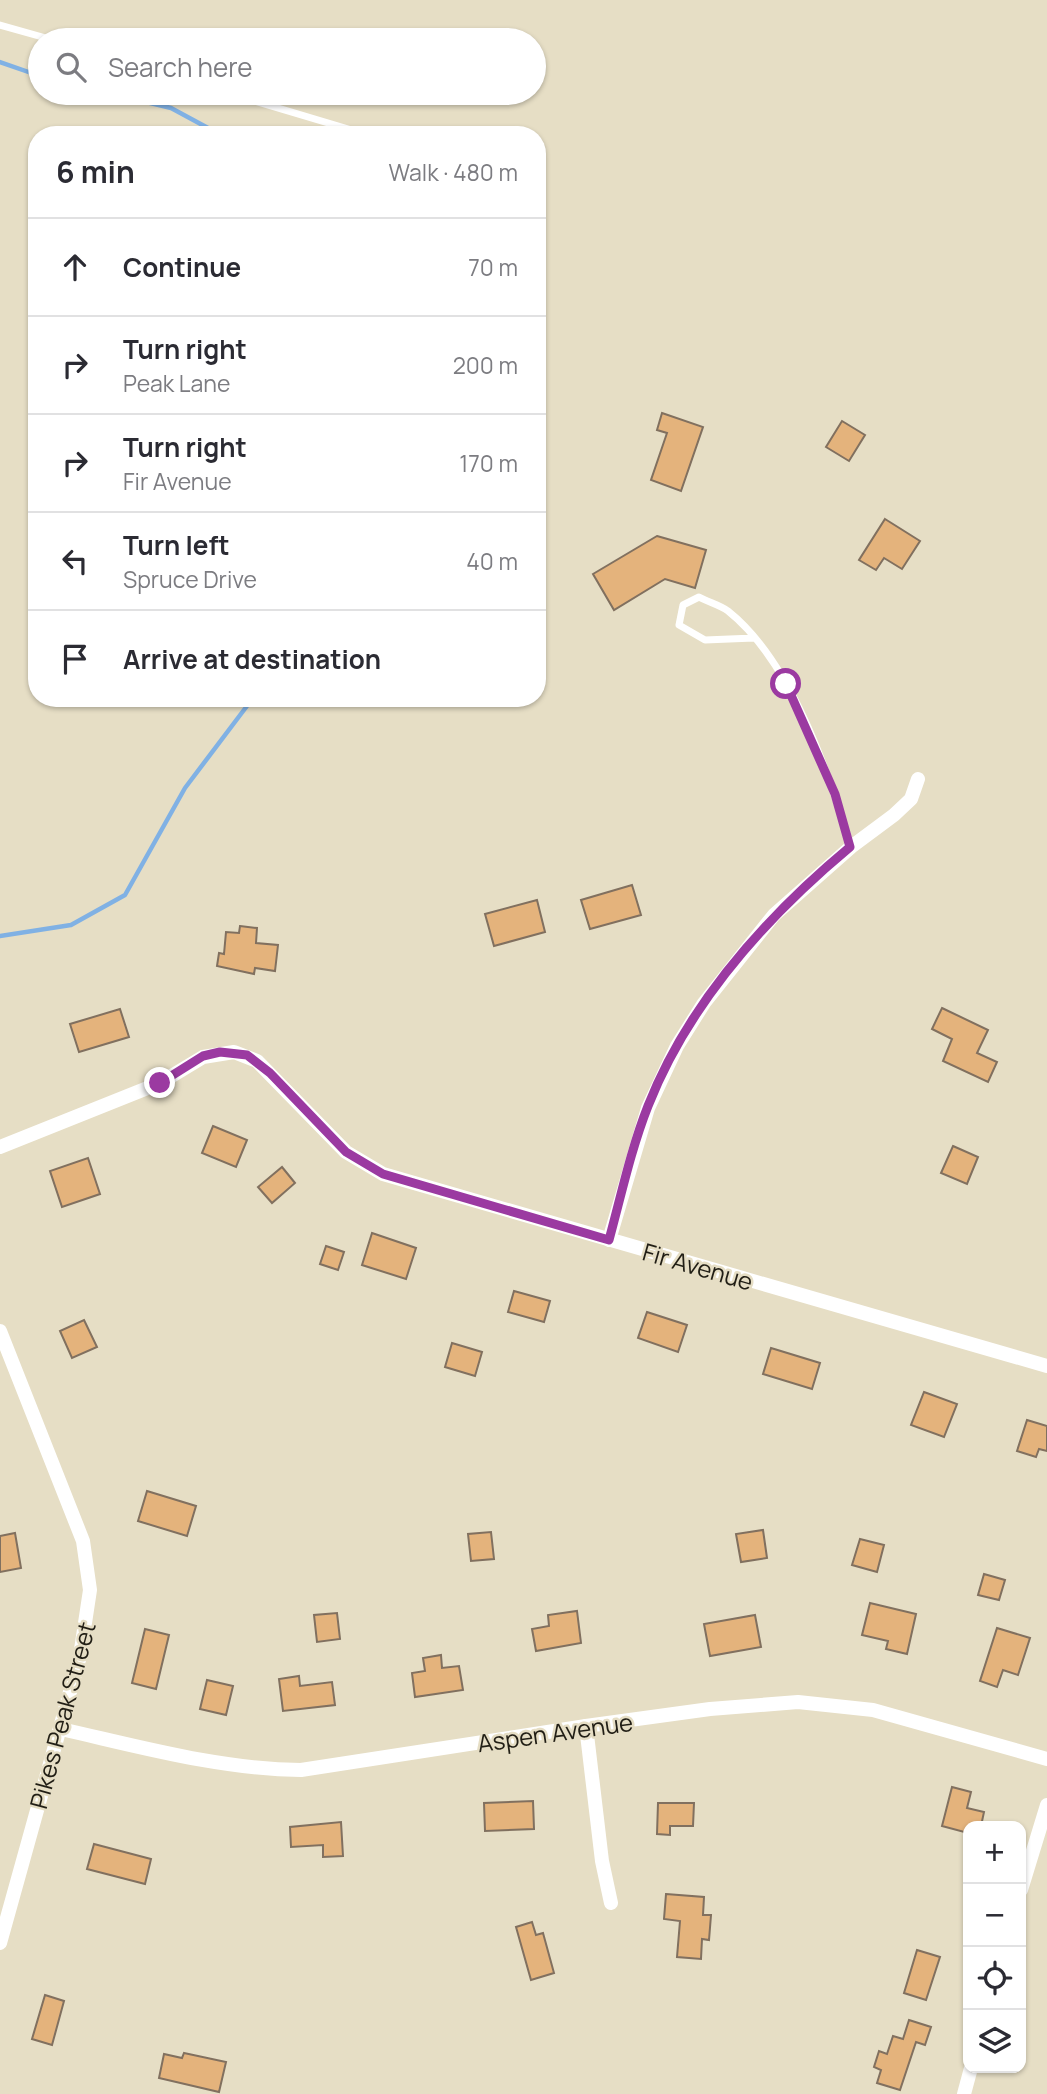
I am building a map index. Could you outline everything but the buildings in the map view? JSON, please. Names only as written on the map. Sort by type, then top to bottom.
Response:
[{"type":"street","points":[[609,1240],[648,1108],[677,1045],[735,961],[774,915],[850,847],[911,799],[918,779]]},
{"type":"street","name":"Fir Avenue","points":[[0,1147],[160,1083],[203,1056],[226,1052],[257,1061],[346,1152],[383,1174],[1047,1366]]},
{"type":"street","name":"Pikes Peak Street","points":[[0,1331],[6,1362],[69,1502],[89,1563],[89,1611],[61,1729],[0,1943]]},
{"type":"street","name":"Aspen Avenue","points":[[61,1729],[218,1765],[255,1770],[301,1770],[586,1726],[754,1704],[836,1704],[900,1716],[1047,1759]]},
{"type":"street","points":[[586,1726],[602,1861],[611,1903]]},
{"type":"street","points":[[1023,1884],[1047,1805]]},
{"type":"street","points":[[964,2094],[970,2073]]},
{"type":"lane","points":[[0,24],[28,33]]},
{"type":"lane","points":[[268,105],[338,126]]},
{"type":"lane","points":[[754,638],[705,640],[679,625],[683,605],[699,597],[727,610],[754,638],[786,684],[835,794],[850,847]]},
{"type":"waterway","points":[[0,62],[28,72]]},
{"type":"waterway","points":[[159,105],[171,108],[204,126]]},
{"type":"waterway","points":[[0,936],[71,925],[125,895],[185,788],[246,707]]},
{"type":"route","points":[[160,1083],[203,1056],[220,1052],[247,1055],[270,1073],[346,1152],[383,1174],[609,1240],[639,1132],[655,1090],[677,1045],[735,961],[774,915],[850,847],[835,794],[786,684]]}]
